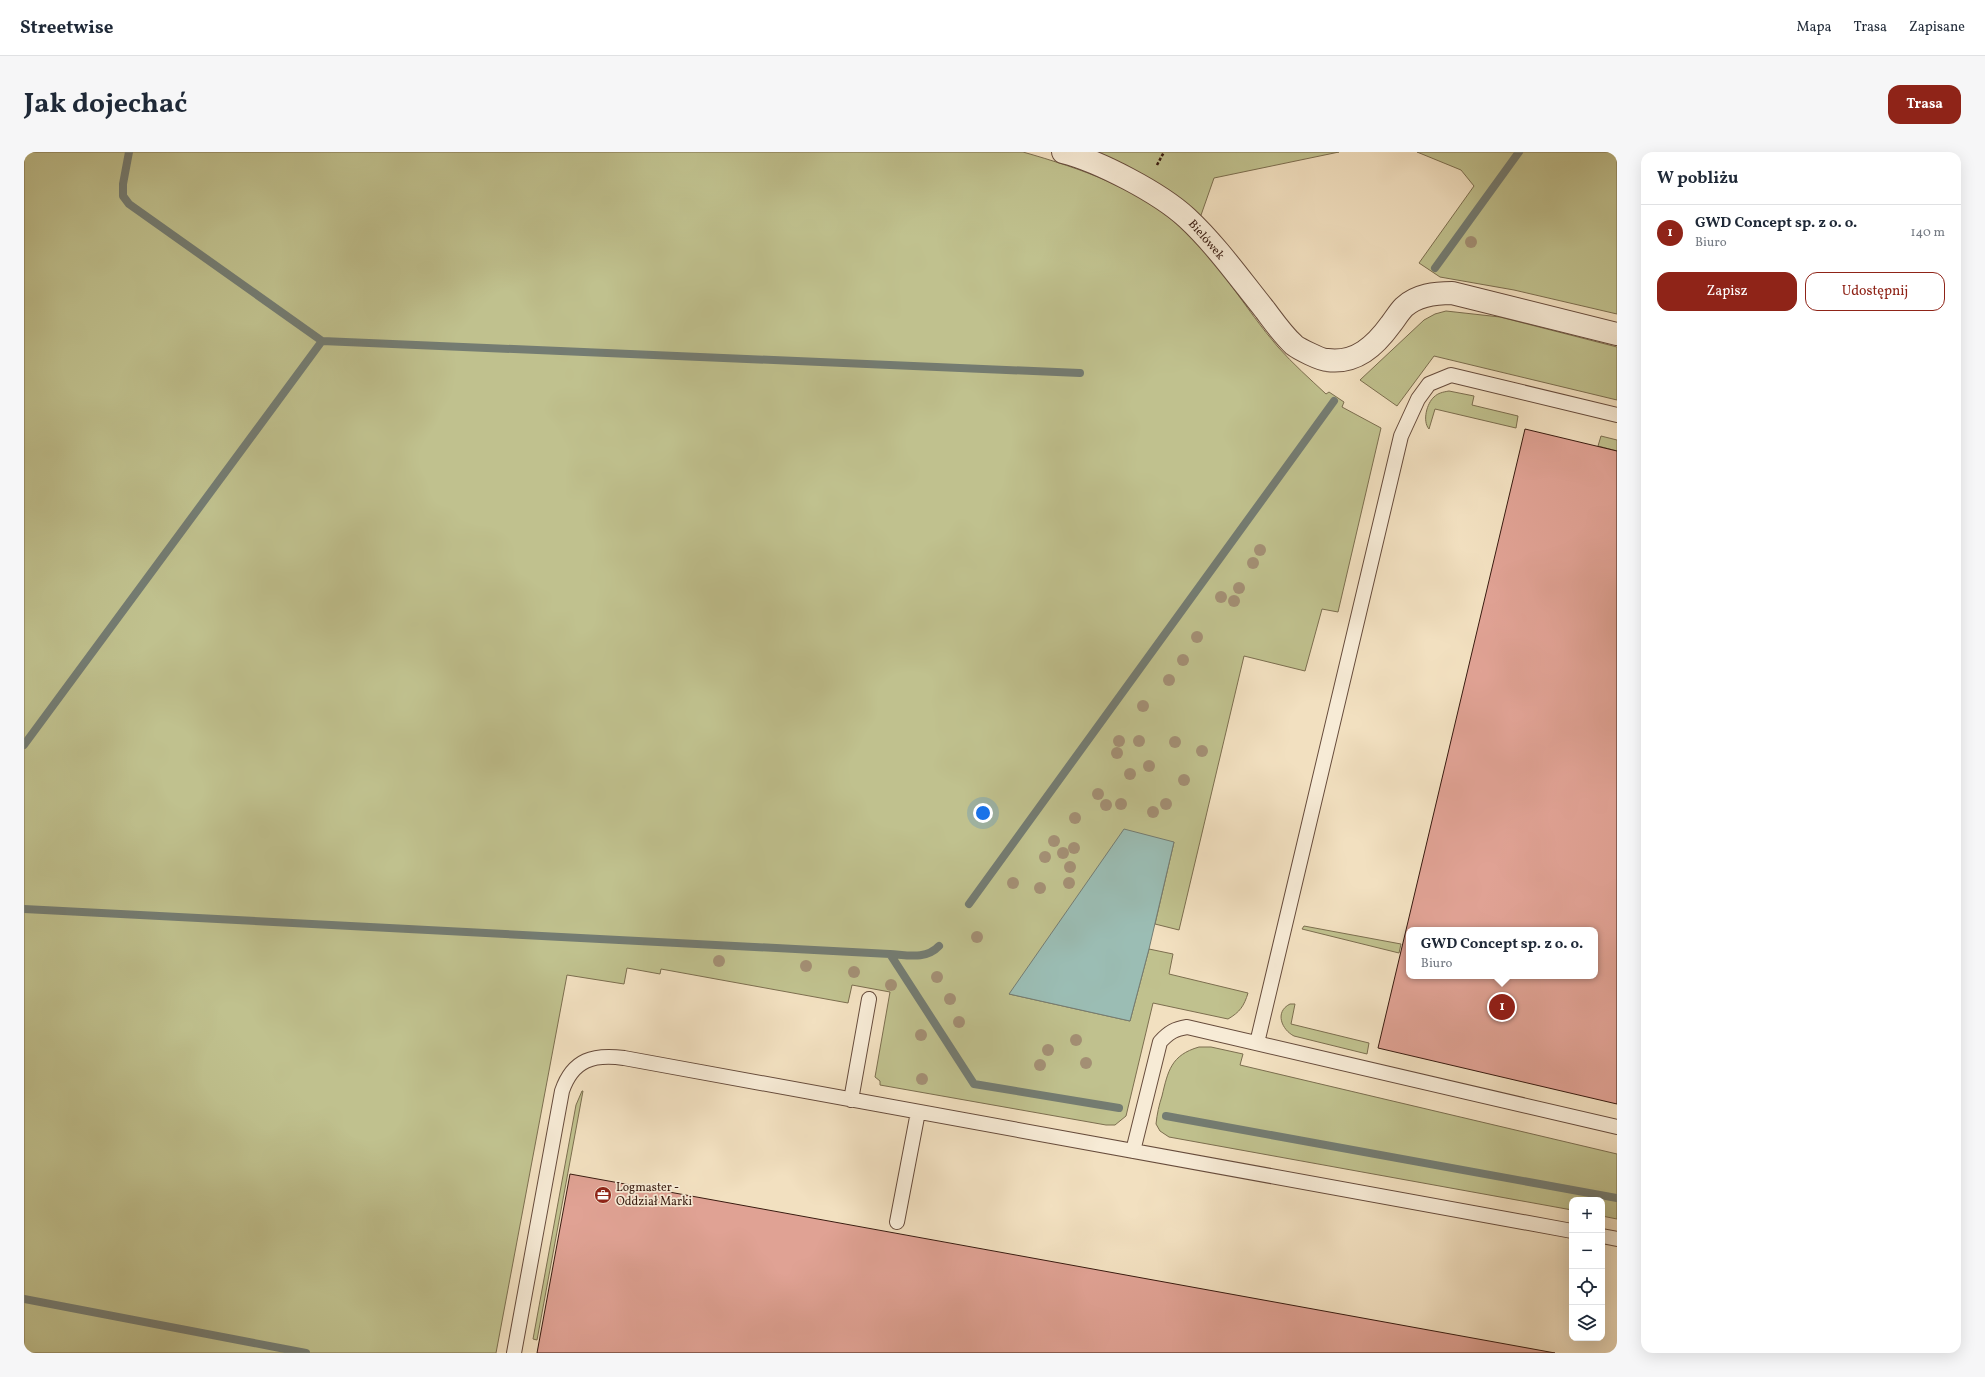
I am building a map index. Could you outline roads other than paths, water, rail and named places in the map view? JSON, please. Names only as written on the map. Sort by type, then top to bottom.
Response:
[{"type":"street","name":"Bielówek","points":[[1063,152],[1093,163],[1167,201],[1188,218],[1295,345],[1325,360],[1342,361],[1362,354],[1378,341],[1404,307],[1415,300],[1439,293],[1452,293],[1617,334]]},
{"type":"lane","points":[[1257,1043],[1401,436],[1418,399],[1429,384],[1451,375],[1617,414]]},
{"type":"lane","points":[[851,1100],[869,999]]},
{"type":"lane","points":[[1133,1151],[1160,1042],[1168,1033],[1176,1029],[1187,1027],[1617,1127]]},
{"type":"lane","points":[[514,1353],[562,1091],[567,1080],[579,1065],[596,1057],[617,1058],[1569,1230]]},
{"type":"lane","points":[[897,1222],[918,1112]]},
{"type":"lane","points":[[1605,1237],[1617,1239]]},
{"type":"water","points":[[1124,829],[1174,842],[1149,949],[1130,1021],[1009,994]]},
{"type":"waterway","points":[[129,152],[123,184],[123,196],[129,204],[322,341]]},
{"type":"waterway","points":[[1435,268],[1519,152]]},
{"type":"waterway","points":[[24,745],[322,341],[1080,373]]},
{"type":"waterway","points":[[969,904],[1334,401]]},
{"type":"waterway","points":[[24,909],[890,954],[974,1084],[1119,1108]]},
{"type":"waterway","points":[[890,954],[916,956],[928,953],[939,946]]},
{"type":"waterway","points":[[1166,1116],[1617,1198]]},
{"type":"waterway","points":[[24,1299],[306,1353]]},
{"type":"place","name":"GWD Concept sp. z o. o.","points":[[1502,1007]]},
{"type":"place","name":"Logmaster - Oddział Marki","points":[[603,1195]]}]
